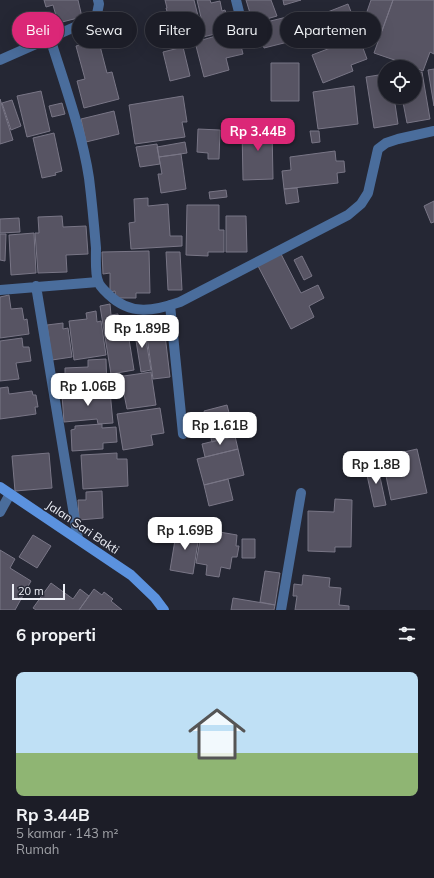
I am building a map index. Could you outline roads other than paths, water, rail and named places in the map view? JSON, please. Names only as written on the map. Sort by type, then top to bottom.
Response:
[{"type":"main road","name":"Jalan Sari Bakti","points":[[0,487],[131,576],[155,598],[164,610]]},
{"type":"street","points":[[64,32],[86,22],[97,14],[99,4],[98,0]]},
{"type":"street","points":[[236,0],[239,12]]},
{"type":"street","points":[[0,60],[27,48]]},
{"type":"street","points":[[53,48],[78,130],[88,172],[94,211],[98,282],[116,301],[128,308],[146,310],[160,309],[180,302],[348,215],[361,204],[368,193],[378,149],[386,143],[398,139],[434,131]]},
{"type":"street","points":[[0,290],[98,282]]},
{"type":"street","points":[[36,286],[78,539]]},
{"type":"street","points":[[170,305],[183,434]]},
{"type":"street","points":[[281,610],[301,493]]},
{"type":"street","points":[[0,512],[10,494]]}]
